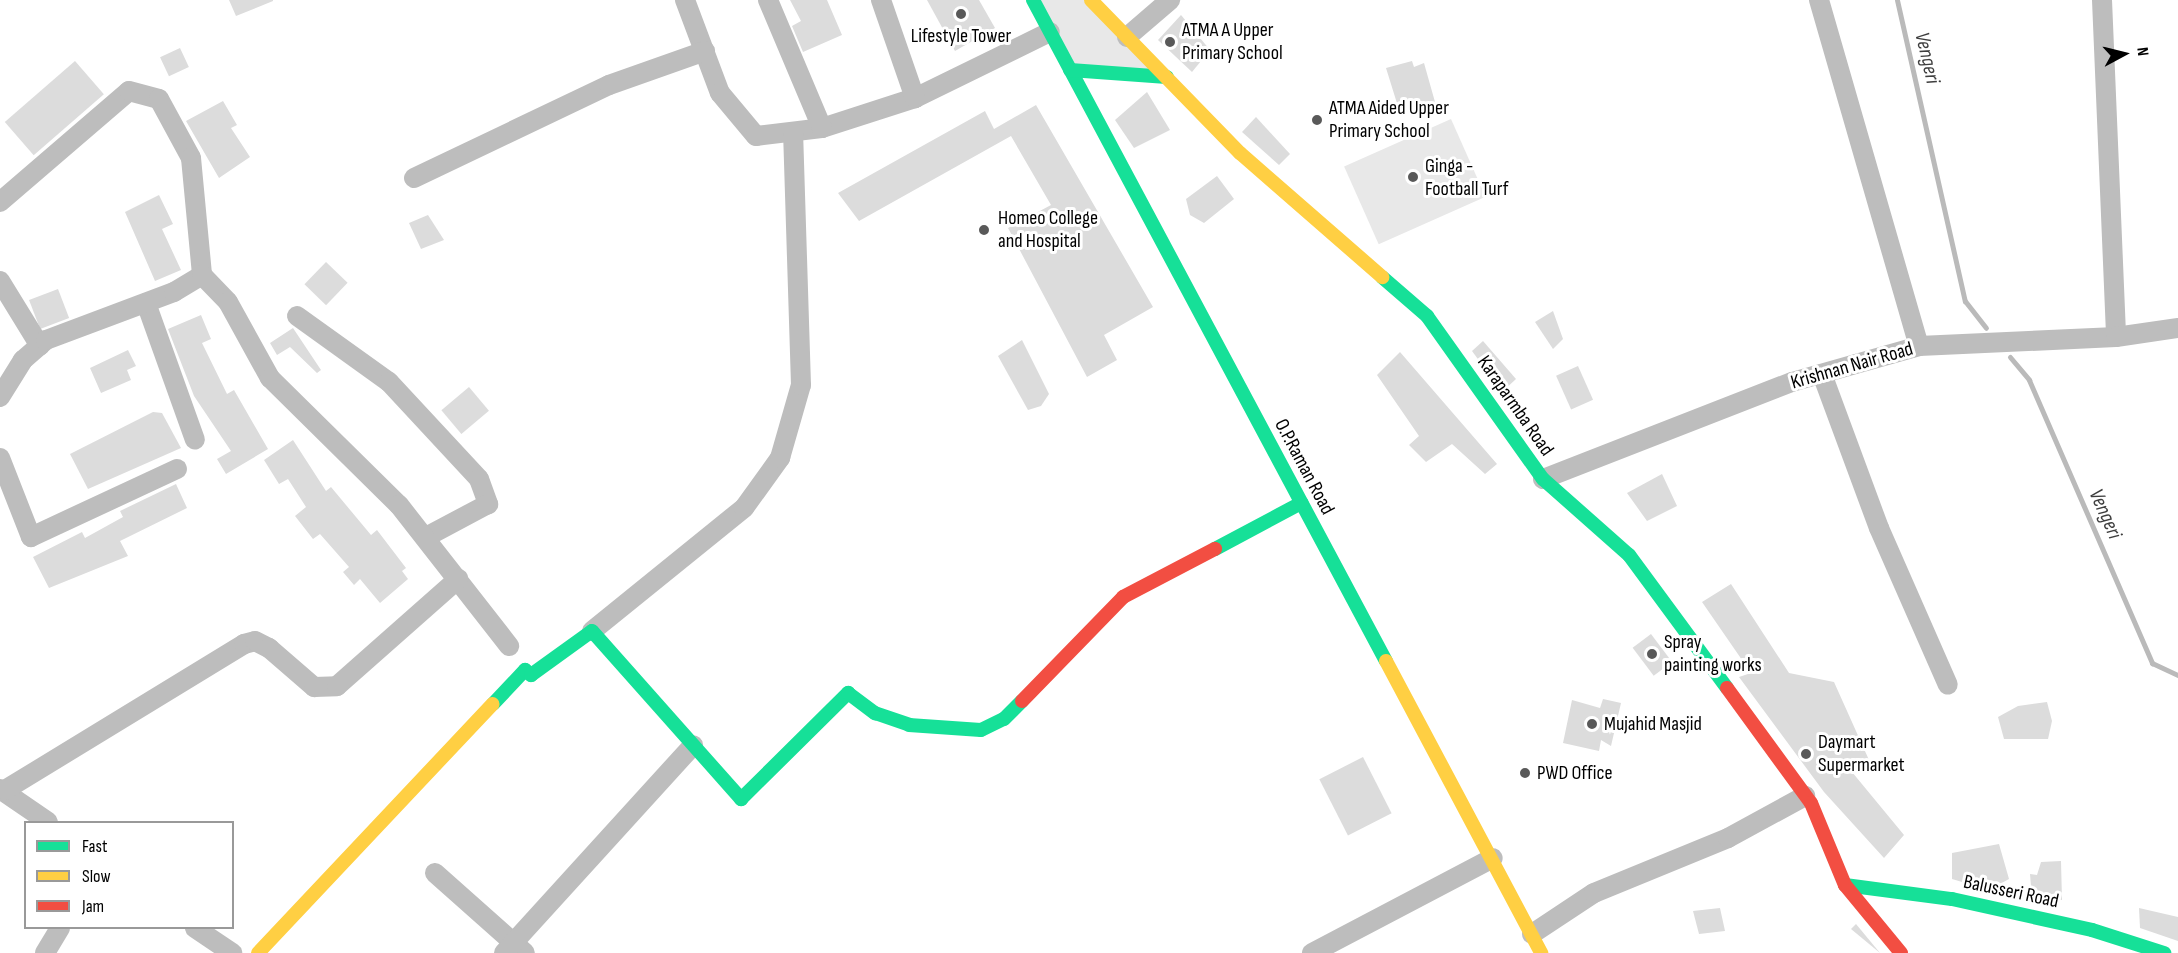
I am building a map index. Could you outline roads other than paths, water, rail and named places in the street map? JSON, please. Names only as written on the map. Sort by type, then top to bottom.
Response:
[{"type":"street","points":[[685,0],[720,93],[756,136],[822,128],[915,98],[1050,32]]},
{"type":"street","points":[[768,0],[822,128]]},
{"type":"street","points":[[881,0],[915,98]]},
{"type":"street","name":"O.P.Raman Road","points":[[1033,0],[1493,858],[1541,953]]},
{"type":"street","name":"Karaparmba Road","points":[[1091,0],[1240,153],[1427,316],[1543,479],[1629,555],[1805,796],[1845,885],[1901,953]]},
{"type":"street","points":[[1127,37],[1170,0]]},
{"type":"street","points":[[1819,0],[1919,346]]},
{"type":"street","points":[[2102,0],[2116,337]]},
{"type":"street","points":[[414,178],[609,85],[705,51]]},
{"type":"street","points":[[1070,70],[1167,77]]},
{"type":"street","points":[[0,202],[129,91],[159,99],[191,158],[202,275],[228,302],[284,395],[357,460],[426,537],[509,646]]},
{"type":"street","points":[[258,953],[525,670],[531,675],[592,631],[744,508],[780,458],[801,385],[793,132]]},
{"type":"street","points":[[0,397],[23,360],[40,346],[146,303],[202,275]]},
{"type":"street","points":[[0,281],[40,346]]},
{"type":"street","points":[[146,303],[195,440]]},
{"type":"street","points":[[297,316],[388,382],[479,479],[488,504],[426,537]]},
{"type":"street","name":"Krishnan Nair Road","points":[[1543,479],[1822,374],[1919,346],[2116,337],[2178,328]]},
{"type":"street","points":[[1822,374],[1879,528],[1948,685]]},
{"type":"street","points":[[0,458],[31,537],[177,469]]},
{"type":"street","points":[[592,631],[741,799],[806,740],[848,693],[875,713],[909,725],[981,730],[1004,719],[1123,597],[1301,503]]},
{"type":"street","points":[[47,821],[2,789],[244,644],[255,641],[269,648],[314,687],[338,686],[458,579]]},
{"type":"street","points":[[435,873],[514,950],[693,745]]},
{"type":"street","points":[[1532,934],[1594,892],[1728,838],[1805,796]]},
{"type":"street","points":[[1312,953],[1493,858]]},
{"type":"street","name":"Balusseri Road","points":[[1845,885],[1974,904],[2092,930],[2164,953]]},
{"type":"street","points":[[45,953],[59,929]]},
{"type":"street","points":[[198,929],[232,953]]},
{"type":"waterway","name":"Vengeri","points":[[1897,0],[1965,301],[1986,328]]},
{"type":"waterway","name":"Vengeri","points":[[2010,357],[2029,380],[2152,663],[2178,675]]},
{"type":"place","name":"Lifestyle Tower","points":[[961,14]]},
{"type":"place","name":"ATMA A Upper Primary School","points":[[1170,42]]},
{"type":"place","name":"ATMA Aided Upper Primary School","points":[[1317,120]]},
{"type":"place","name":"Ginga - Football Turf","points":[[1413,177]]},
{"type":"place","name":"Homeo College and Hospital","points":[[984,230]]},
{"type":"place","name":"Spray painting works","points":[[1652,654]]},
{"type":"place","name":"Mujahid Masjid","points":[[1592,724]]},
{"type":"place","name":"Daymart Supermarket","points":[[1806,754]]},
{"type":"place","name":"PWD Office","points":[[1525,773]]}]
